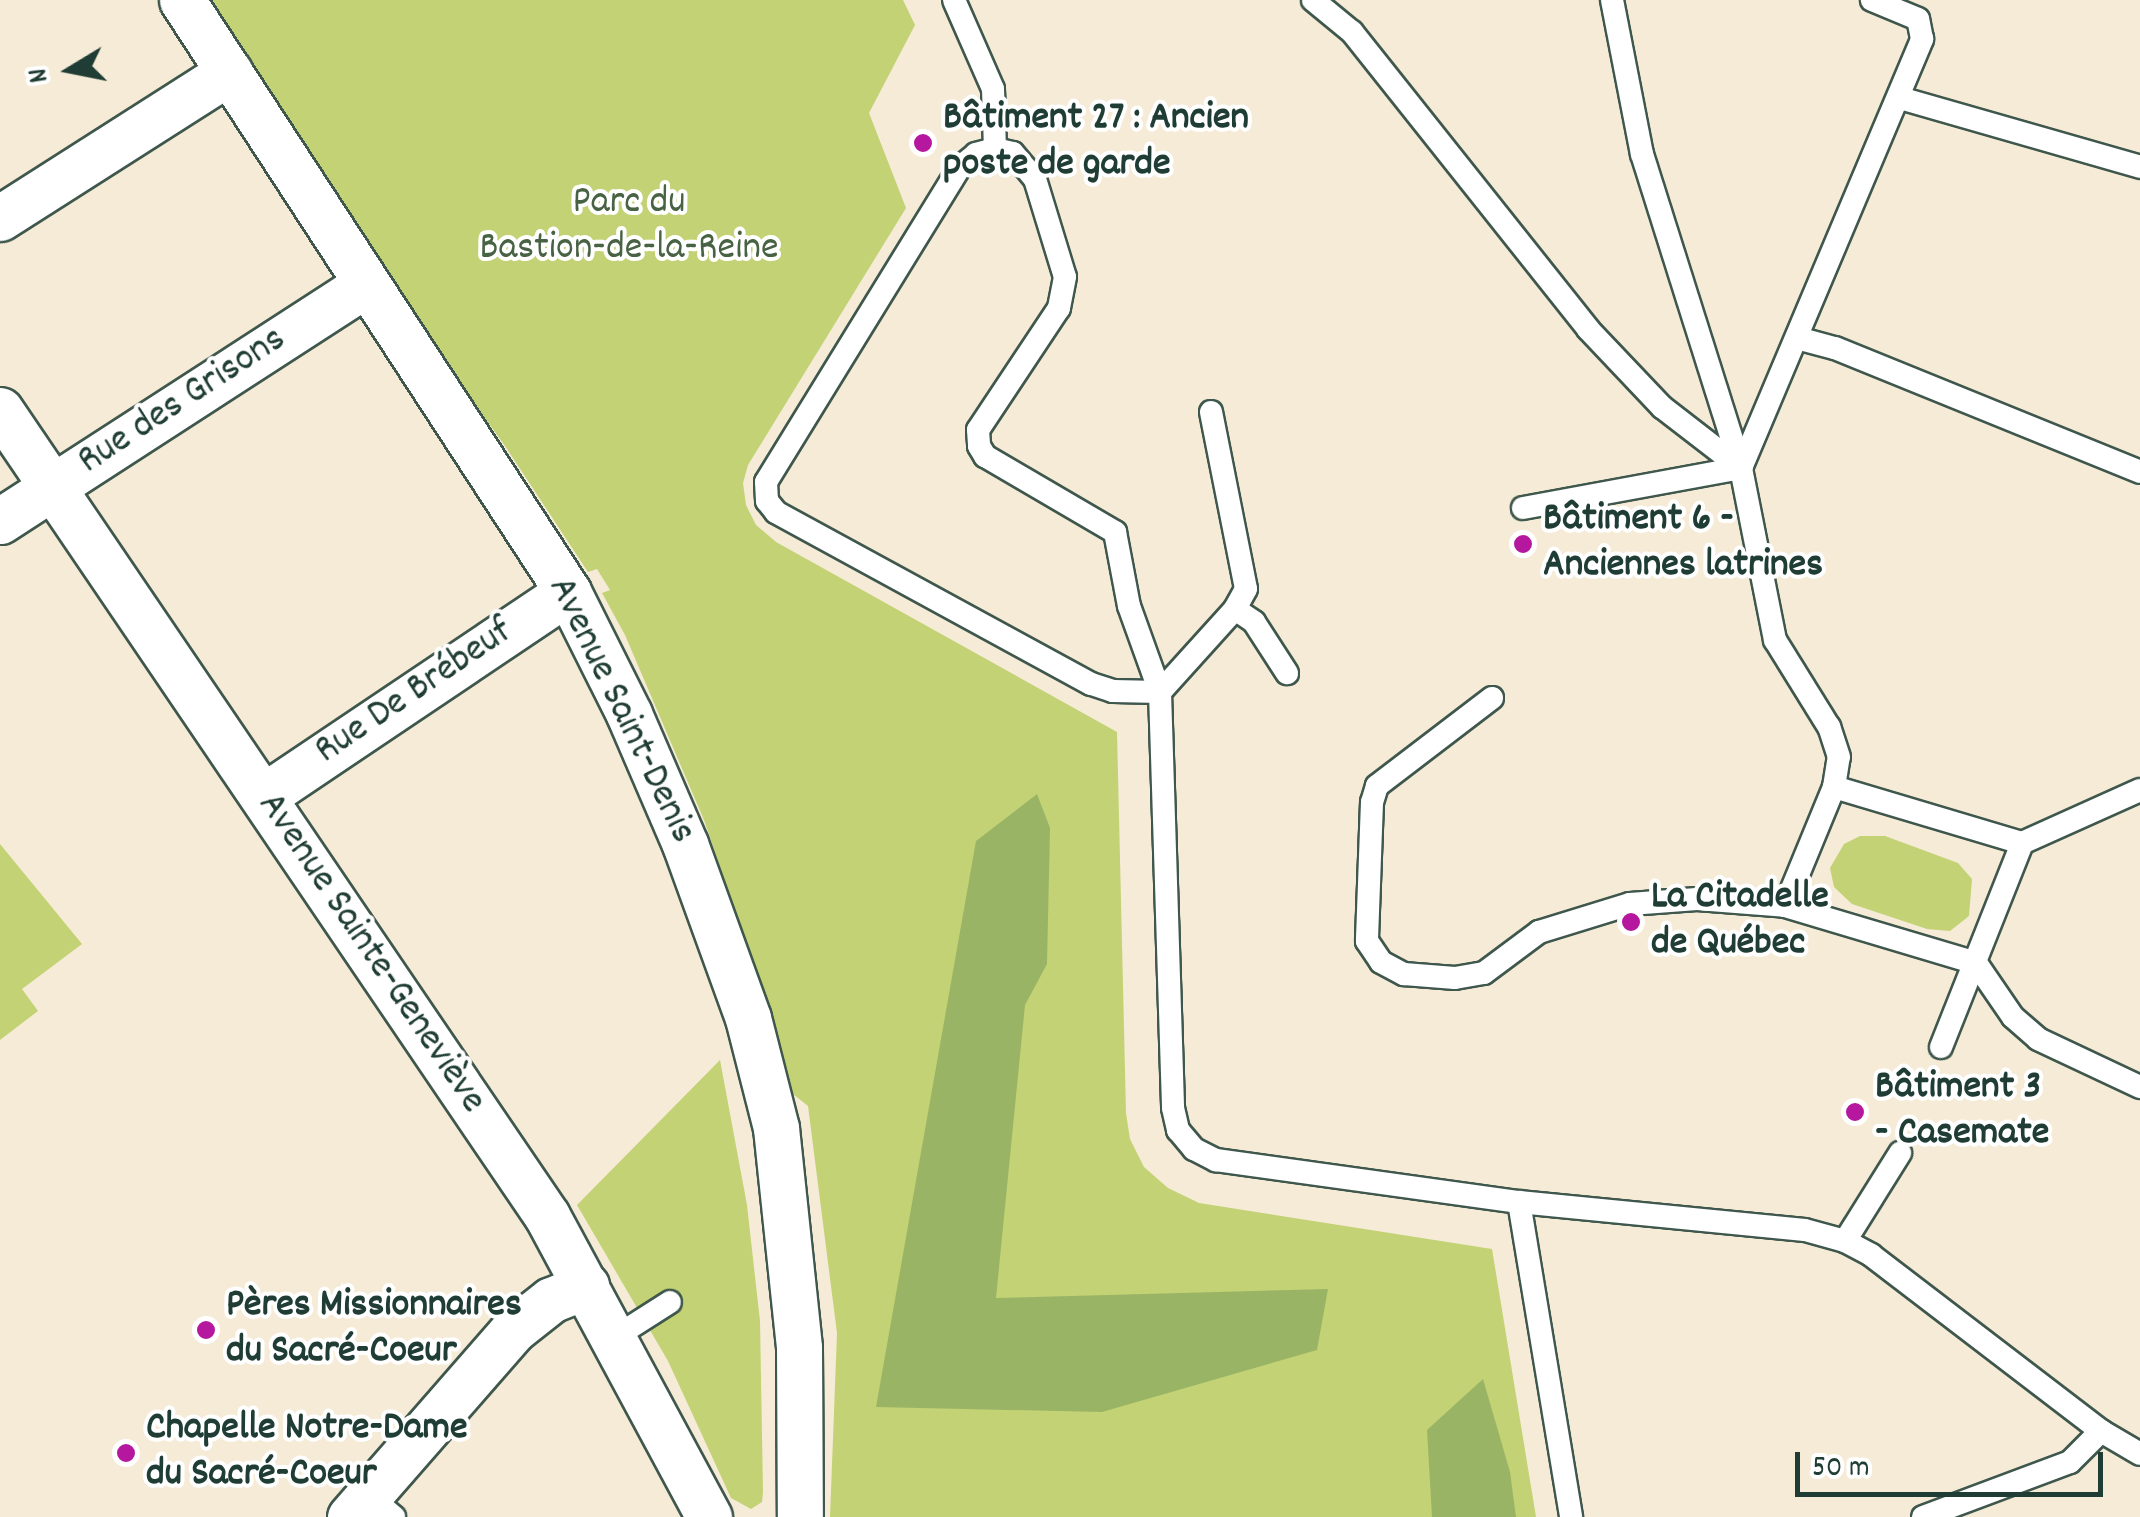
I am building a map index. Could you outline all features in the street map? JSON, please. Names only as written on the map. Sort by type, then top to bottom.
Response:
[{"type":"street","name":"Avenue Saint-Denis","points":[[182,0],[568,592],[629,714],[685,844],[748,1018],[776,1128],[800,1348],[800,1517]]},
{"type":"street","points":[[0,218],[230,72]]},
{"type":"street","name":"Rue des Grisons","points":[[0,521],[366,284]]},
{"type":"street","name":"Avenue Sainte-Geneviève","points":[[0,410],[547,1216],[709,1517]]},
{"type":"street","name":"Rue De Brébeuf","points":[[264,796],[568,592]]},
{"type":"street","points":[[371,1510],[513,1330],[551,1300],[586,1286]]},
{"type":"lane","points":[[954,0],[993,88],[995,150]]},
{"type":"lane","points":[[1313,0],[1352,32],[1588,329],[1662,407],[1741,468]]},
{"type":"lane","points":[[1612,0],[1642,154],[1741,468],[1775,640],[1829,727],[1839,757],[1834,787],[1785,906]]},
{"type":"lane","points":[[1741,468],[1900,98],[1923,30],[1918,19],[1872,0]]},
{"type":"lane","points":[[1900,98],[2140,167]]},
{"type":"lane","points":[[1211,412],[1246,590],[1236,609],[1160,692],[1113,691],[1091,684],[776,512],[767,501],[766,482],[958,168],[976,154],[995,150],[1013,153],[1035,179],[1065,277],[1060,308],[978,430],[979,446],[985,456],[1115,532],[1129,606],[1160,692],[1173,1108],[1178,1130],[1194,1149],[1216,1160],[1519,1202],[1805,1230],[1845,1242],[1872,1255],[2101,1431],[2140,1454]]},
{"type":"lane","points":[[1797,338],[1834,348],[2140,472]]},
{"type":"lane","points":[[1523,508],[1741,468]]},
{"type":"lane","points":[[1236,609],[1254,622],[1287,673]]},
{"type":"lane","points":[[1492,698],[1377,786],[1372,802],[1367,941],[1380,962],[1404,974],[1456,978],[1484,973],[1539,932],[1630,904],[1697,899],[1785,906],[1976,964],[2013,1017],[2038,1039],[2140,1087]]},
{"type":"lane","points":[[1834,787],[2022,843],[2140,790]]},
{"type":"lane","points":[[1940,1048],[2022,843]]},
{"type":"lane","points":[[1845,1242],[1900,1153]]},
{"type":"lane","points":[[1519,1202],[1571,1517]]},
{"type":"lane","points":[[615,1337],[670,1302]]},
{"type":"lane","points":[[1924,1517],[2070,1462],[2101,1431]]},
{"type":"green space","name":"Parc du Bastion-de-la-Reine","points":[[199,0],[903,0],[915,25],[869,113],[906,208],[748,465],[743,483],[746,505],[756,525],[776,542],[1117,732],[1126,1113],[1130,1139],[1144,1167],[1168,1188],[1199,1203],[1492,1249],[1536,1517],[830,1517],[837,1333],[808,1106],[788,1090],[775,1029],[704,820],[625,635],[602,593],[610,590],[597,569],[588,572],[505,446],[362,246]]},
{"type":"green space","points":[[1037,794],[1050,828],[1047,964],[1025,1005],[996,1298],[1328,1289],[1317,1350],[1102,1412],[876,1407],[976,841]]},
{"type":"green space","points":[[1860,836],[1885,836],[1958,863],[1972,879],[1969,916],[1950,931],[1927,929],[1852,904],[1834,887],[1830,868],[1844,844]]},
{"type":"green space","points":[[0,844],[82,944],[22,989],[38,1011],[0,1040]]},
{"type":"green space","points":[[720,1060],[747,1205],[760,1321],[763,1492],[762,1502],[751,1509],[731,1498],[668,1361],[577,1205]]},
{"type":"green space","points":[[1483,1379],[1510,1472],[1516,1517],[1432,1517],[1427,1430]]},
{"type":"place","name":"Bâtiment 27 : Ancien poste de garde","points":[[923,143]]},
{"type":"place","name":"Bâtiment 6 - Anciennes latrines","points":[[1523,544]]},
{"type":"place","name":"La Citadelle de Québec","points":[[1631,922]]},
{"type":"place","name":"Bâtiment 3 - Casemate","points":[[1855,1112]]},
{"type":"place","name":"Pères Missionnaires du Sacré-Coeur","points":[[206,1330]]},
{"type":"place","name":"Chapelle Notre-Dame du Sacré-Coeur","points":[[126,1453]]}]
